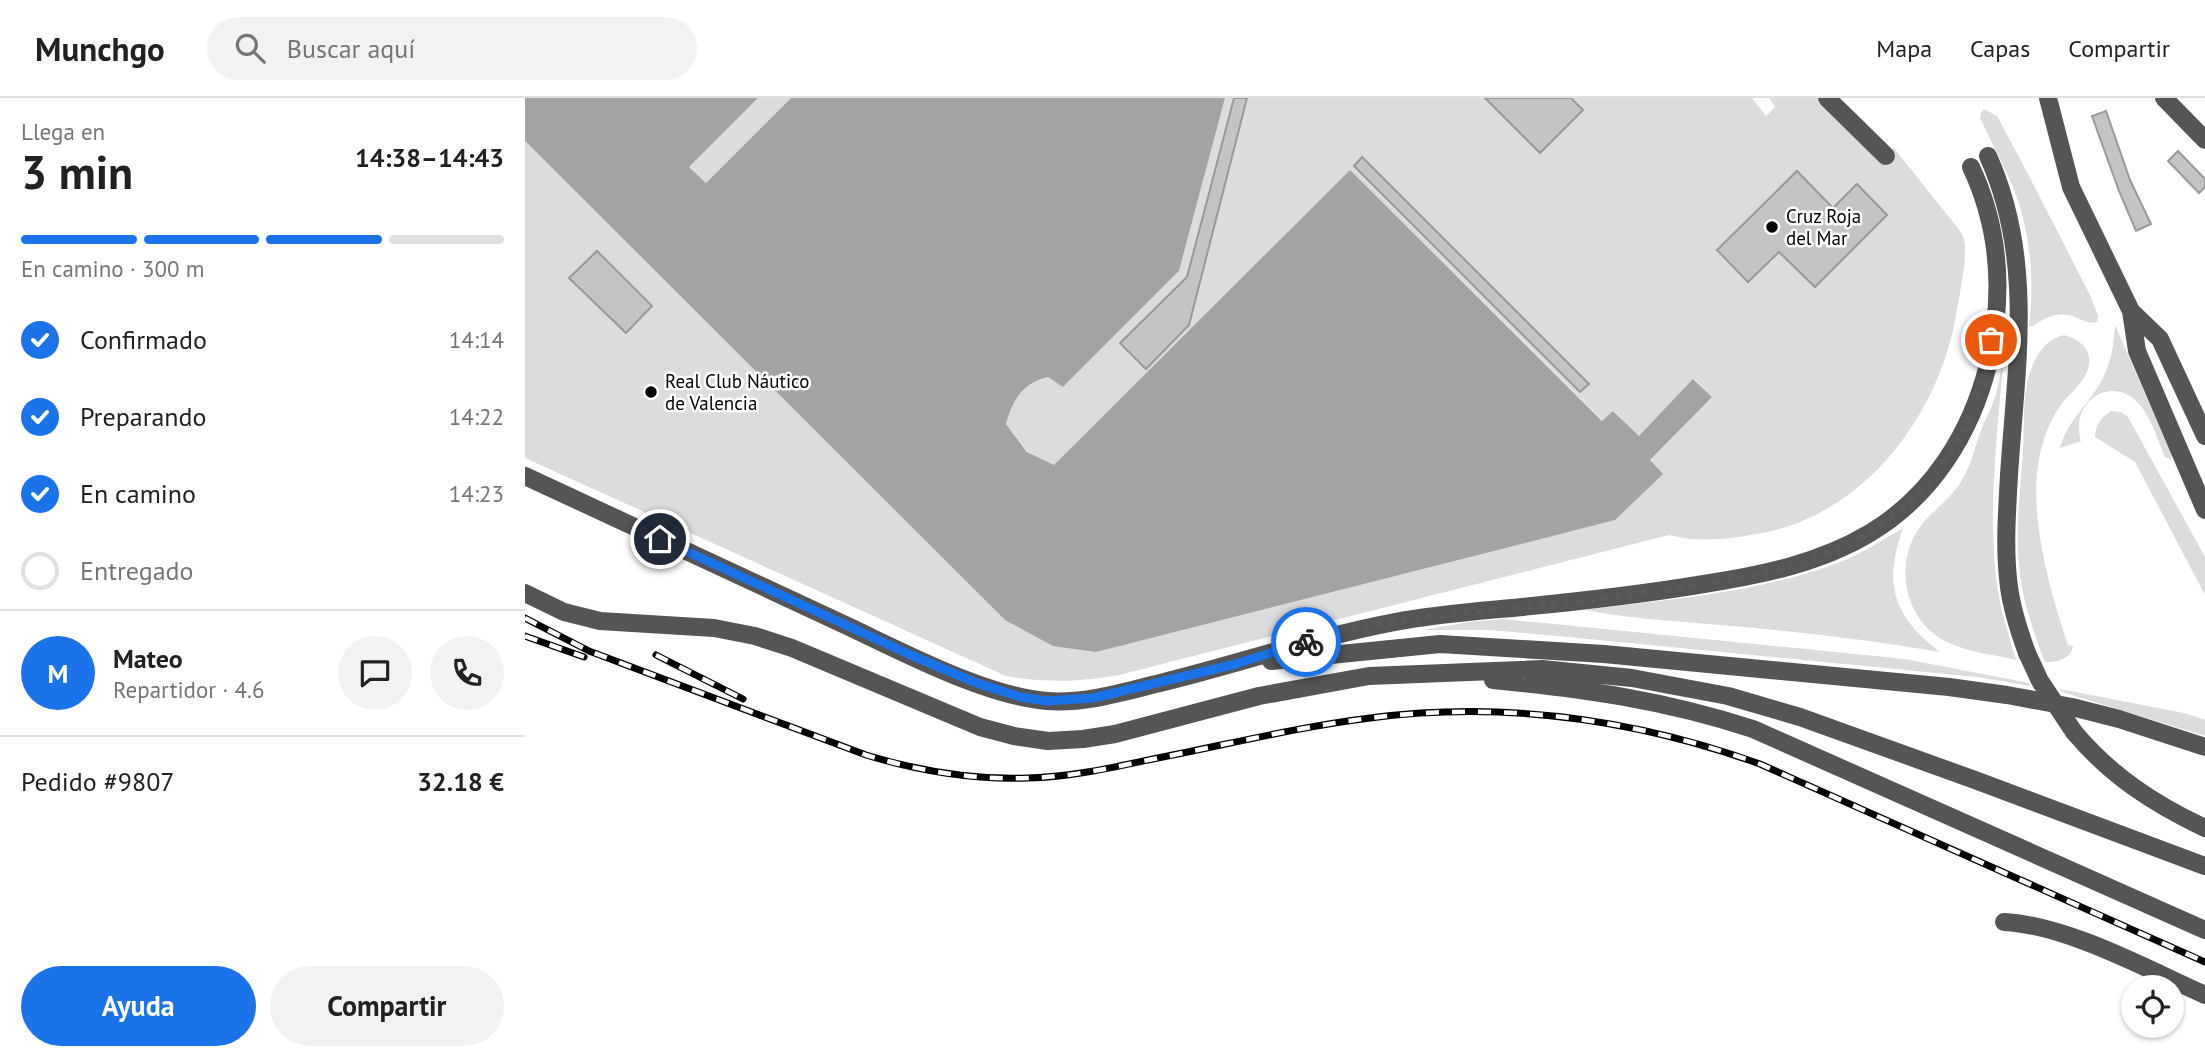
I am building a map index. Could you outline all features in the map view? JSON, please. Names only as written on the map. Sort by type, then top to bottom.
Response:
[{"type":"street","points":[[1827,98],[1886,156]]},
{"type":"street","points":[[2048,98],[2071,187],[2131,311],[2137,351],[2205,510]]},
{"type":"street","points":[[2164,98],[2205,140]]},
{"type":"street","points":[[1987,156],[2003,192],[2019,274],[2019,319],[2006,531],[2009,585],[2018,626],[2040,681],[2089,750],[2128,785],[2173,813],[2205,828]]},
{"type":"street","points":[[525,476],[913,656],[974,682],[1020,697],[1047,701],[1093,698],[1232,665],[1312,640],[1404,620],[1673,589],[1751,575],[1832,552],[1874,530],[1896,515],[1938,471],[1956,447],[1969,422],[1984,381],[1990,355],[1996,300],[1996,246],[1991,219],[1971,167]]},
{"type":"street","points":[[2131,311],[2160,340],[2205,436]]},
{"type":"street","points":[[525,593],[564,612],[600,621],[714,628],[755,636],[792,648],[980,727],[1048,741],[1115,734],[1259,696],[1369,676],[1542,669],[1632,678],[1728,696],[1862,738],[2205,866]]},
{"type":"street","points":[[1232,665],[1440,644],[1604,654],[2007,695],[2119,719],[2205,747]]},
{"type":"street","points":[[1434,674],[1554,686],[1640,699],[1683,708],[1753,729],[2205,930]]},
{"type":"street","points":[[2004,922],[2049,929],[2205,995]]},
{"type":"shaded area","points":[[525,98],[758,98],[689,167],[706,183],[791,98],[1225,98],[1179,271],[1063,387],[1048,377],[1025,388],[1015,400],[1006,424],[1027,452],[1054,465],[1350,170],[1602,421],[1613,411],[1639,436],[1693,379],[1712,397],[1650,460],[1663,474],[1615,520],[1096,652],[1053,646],[1005,620],[525,141]]},
{"type":"shaded area","points":[[758,98],[791,98],[706,183],[689,167]]},
{"type":"shaded area","name":"Real Club Náutico de Valencia","points":[[1225,98],[1752,98],[1766,116],[1775,107],[1769,98],[1817,98],[1880,161],[1894,148],[1963,236],[1965,255],[1962,284],[1950,343],[1938,376],[1923,408],[1882,465],[1856,489],[1827,509],[1784,528],[1724,538],[1696,539],[1669,535],[1119,675],[1076,680],[1049,681],[1006,676],[525,458],[525,141],[1005,620],[1662,475],[1649,461],[1712,397],[1694,379],[1639,437],[1614,411],[1603,421],[1350,170],[1055,466],[1028,452],[1006,424],[1015,400],[1025,388],[1048,377],[1064,386],[1179,271]]},
{"type":"shaded area","points":[[1984,109],[1997,116],[2029,176],[2090,295],[2098,316],[2097,322],[2058,315],[2029,326],[2031,273],[2024,220],[2013,187],[1980,118]]},
{"type":"shaded area","points":[[2115,325],[2172,455],[2171,460],[2165,457],[2143,408],[2127,395],[2116,391],[2095,396],[2087,404],[2079,427],[2081,441],[2060,448],[2071,423],[2106,373]]},
{"type":"shaded area","points":[[2064,335],[2086,349],[2089,363],[2083,379],[2062,403],[2048,429],[2037,469],[2036,494],[2041,546],[2047,573],[2068,645],[2073,646],[2066,657],[2045,662],[2027,608],[2019,560],[2024,407],[2027,384],[2037,357],[2050,342]]},
{"type":"shaded area","points":[[2004,353],[1995,465],[1994,549],[1999,598],[2016,660],[1965,649],[1935,634],[1914,610],[1906,579],[1909,548],[1916,533],[1957,487],[1968,468],[1996,395]]},
{"type":"shaded area","points":[[2111,411],[2121,412],[2128,417],[2205,557],[2205,595],[2135,462],[2095,437],[2099,422]]},
{"type":"shaded area","points":[[1903,528],[1894,566],[1896,598],[1912,625],[1940,652],[1818,635],[1585,610],[1721,592],[1789,578],[1852,557]]},
{"type":"shaded area","points":[[1503,619],[1905,659],[2029,683],[2030,686],[1977,677],[1558,636],[1490,630],[1423,630]]},
{"type":"shaded area","points":[[2060,689],[2184,713],[2205,720],[2205,736],[2062,692]]},
{"type":"building","points":[[1234,98],[1247,98],[1189,325],[1146,369],[1120,343],[1187,277]]},
{"type":"building","points":[[1485,98],[1571,98],[1583,110],[1540,153]]},
{"type":"building","points":[[2106,111],[2130,180],[2151,224],[2136,231],[2092,116]]},
{"type":"building","points":[[2178,151],[2205,179],[2205,187],[2199,193],[2168,161]]},
{"type":"building","points":[[1362,157],[1589,384],[1580,392],[1354,166]]},
{"type":"building","points":[[1797,171],[1833,208],[1857,184],[1887,215],[1815,287],[1779,252],[1748,282],[1717,250]]},
{"type":"building","points":[[597,251],[652,306],[626,333],[569,278]]},
{"type":"railway","points":[[525,618],[589,651],[866,755],[906,766],[967,776],[1028,778],[1075,774],[1315,726],[1420,713],[1519,713],[1617,725],[1713,748],[1760,764],[2205,962]]},
{"type":"railway","points":[[525,636],[584,657]]},
{"type":"railway","points":[[656,655],[743,699]]},
{"type":"way so far","points":[[1306,642],[1404,620],[1724,581],[1804,562],[1832,552],[1854,542],[1896,515],[1918,494],[1956,447],[1969,422],[1984,381],[1991,340]]},
{"type":"place","name":"Cruz Roja del Mar","points":[[1772,227]]},
{"type":"place","name":"Real Club Náutico de Valencia","points":[[651,392]]},
{"type":"route","points":[[660,539],[913,656],[974,682],[1020,697],[1047,701],[1093,698],[1232,665],[1306,642]]}]
